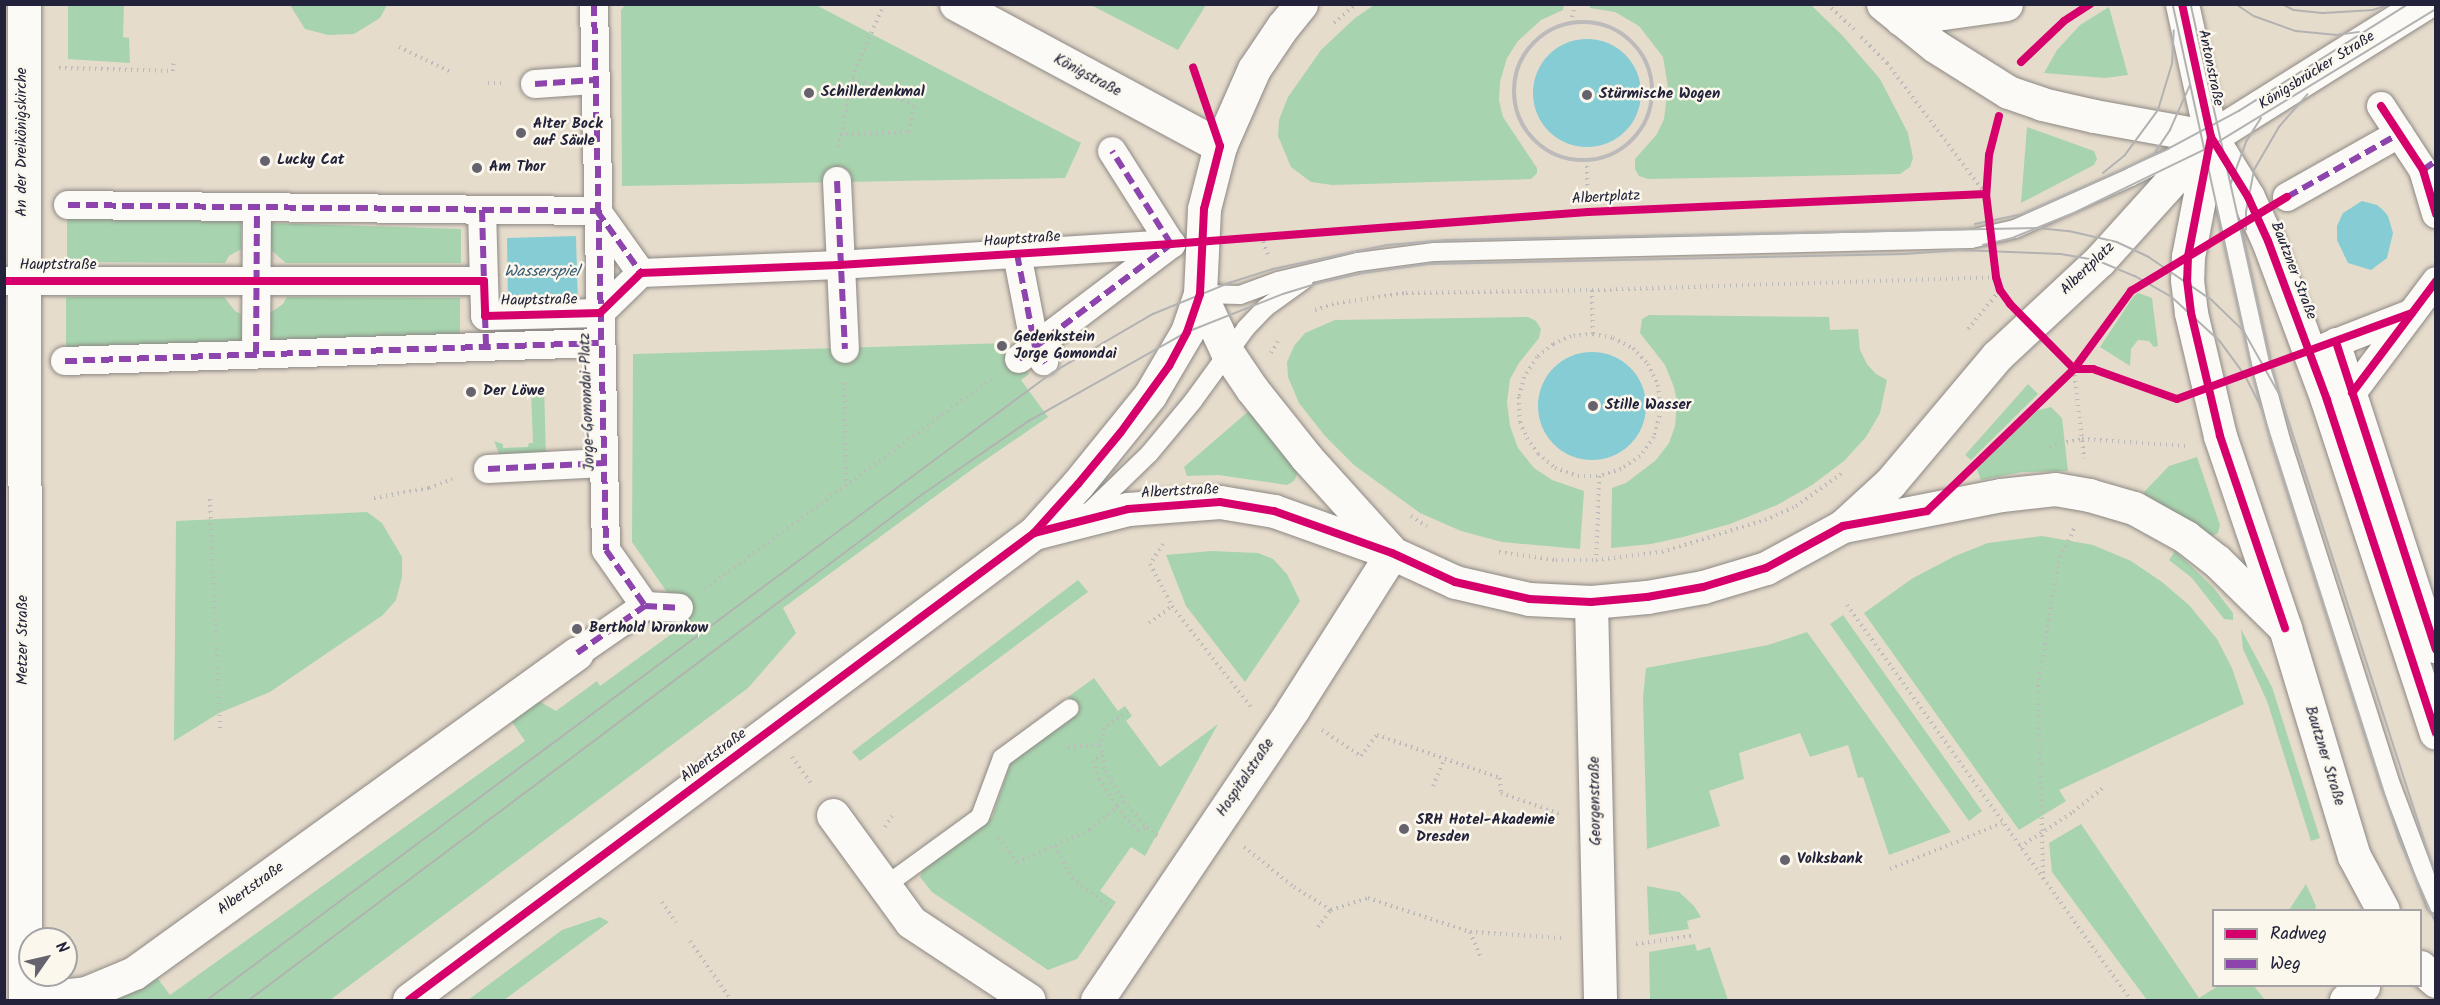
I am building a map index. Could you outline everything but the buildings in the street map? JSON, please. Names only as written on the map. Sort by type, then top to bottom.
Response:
[{"type":"main road","name":"An der Dreikönigskirche","points":[[14,280],[24,4]]},
{"type":"main road","name":"Königstraße","points":[[956,4],[1220,146]]},
{"type":"main road","name":"Albertplatz","points":[[1301,4],[1254,69],[1220,146],[1204,209],[1200,294],[1227,352],[1252,389],[1306,457],[1392,553]]},
{"type":"main road","points":[[1892,12],[2006,4]]},
{"type":"main road","name":"Antonstraße","points":[[2182,4],[2211,136]]},
{"type":"main road","name":"Königsbrücker Straße","points":[[2211,136],[2423,4]]},
{"type":"main road","points":[[1892,12],[1971,71],[2008,92],[2042,104],[2094,116],[2211,136]]},
{"type":"main road","name":"Albertplatz","points":[[1327,529],[1392,553],[1455,582],[1529,599],[1591,602],[1659,596],[1703,587],[1766,568],[1843,526],[1890,483],[1997,356],[2099,261],[2211,136]]},
{"type":"main road","name":"Bautzner Straße","points":[[2211,136],[2188,256],[2187,280],[2191,313],[2220,436],[2285,628],[2354,856],[2382,909]]},
{"type":"main road","name":"Bautzner Straße","points":[[2211,136],[2248,197],[2276,263],[2327,400],[2433,718]]},
{"type":"main road","name":"Metzer Straße","points":[[14,280],[25,1000]]},
{"type":"main road","name":"Albertstraße","points":[[409,1000],[1034,533],[1086,476],[1150,395],[1188,333],[1200,294]]},
{"type":"main road","points":[[1843,526],[2001,495],[2055,489],[2089,495],[2134,508],[2186,537],[2217,561],[2285,628]]},
{"type":"main road","name":"Albertstraße","points":[[1034,533],[1128,509],[1171,505],[1231,504],[1274,511],[1327,529]]},
{"type":"main road","name":"Hospitalstraße","points":[[1097,1000],[1293,709],[1392,553]]},
{"type":"main road","name":"Georgenstraße","points":[[1591,602],[1600,1000]]},
{"type":"main road","name":"Albertstraße","points":[[25,1000],[86,993],[134,973],[577,653]]},
{"type":"main road","points":[[833,815],[911,922],[1029,1000]]},
{"type":"main road","points":[[2422,968],[2436,981]]},
{"type":"main road","points":[[2346,1000],[2362,987]]},
{"type":"street","name":"Jorge-Gomondai-Platz","points":[[594,4],[606,550],[645,606]]},
{"type":"street","points":[[535,84],[594,80]]},
{"type":"street","points":[[2382,106],[2398,134],[2429,166],[2436,214]]},
{"type":"street","points":[[2287,196],[2398,134]]},
{"type":"street","points":[[1033,356],[1171,244],[1112,151]]},
{"type":"street","points":[[837,181],[844,349]]},
{"type":"street","points":[[68,205],[597,211],[641,273]]},
{"type":"street","points":[[256,354],[258,207]]},
{"type":"street","name":"Hauptstraße","points":[[482,210],[486,346]]},
{"type":"street","name":"Hauptstraße","points":[[485,316],[600,313],[641,273],[839,265],[1171,244]]},
{"type":"street","points":[[1017,254],[1033,356]]},
{"type":"street","name":"Hauptstraße","points":[[14,280],[484,281]]},
{"type":"street","points":[[2352,393],[2436,281]]},
{"type":"street","points":[[2412,313],[2332,344],[2352,393],[2436,649]]},
{"type":"street","points":[[65,361],[600,343]]},
{"type":"street","points":[[488,469],[604,463]]},
{"type":"street","points":[[577,653],[645,606],[679,608]]},
{"type":"lane","points":[[1200,294],[1240,295],[1278,281],[1358,262],[1434,252],[1971,239],[2015,229],[2131,177],[2211,136],[2239,271],[2281,440],[2396,797],[2436,904]]},
{"type":"lane","points":[[1082,519],[1149,454],[1193,401],[1227,352],[1265,309],[1316,272]]},
{"type":"lane","points":[[885,886],[980,817],[1002,758],[1070,708]]},
{"type":"path","points":[[837,181],[840,134],[852,77],[884,4]]},
{"type":"path","points":[[1330,27],[1356,4]]},
{"type":"path","points":[[1571,23],[1575,4]]},
{"type":"path","points":[[1571,23],[1596,23],[1619,32],[1638,48],[1652,83],[1650,108],[1640,130],[1611,154],[1587,160],[1559,155],[1535,141],[1524,126],[1515,99],[1517,71],[1531,46],[1552,29],[1571,23]]},
{"type":"path","points":[[399,47],[453,73]]},
{"type":"path","points":[[22,67],[173,71],[174,62]]},
{"type":"path","points":[[840,134],[910,132],[914,106],[852,77]]},
{"type":"path","points":[[1242,238],[1243,228]]},
{"type":"path","points":[[1229,239],[1378,228]]},
{"type":"path","points":[[1307,315],[1337,303],[1406,293],[1592,290],[1996,276]]},
{"type":"path","points":[[1592,290],[1593,334]]},
{"type":"path","points":[[1963,336],[2000,290]]},
{"type":"path","points":[[1593,334],[1612,338],[1633,348],[1648,364],[1658,385],[1661,410],[1654,437],[1640,456],[1621,469],[1599,476],[1578,476],[1555,468],[1538,454],[1520,422],[1520,405],[1524,377],[1537,357],[1553,344],[1570,336],[1593,334]]},
{"type":"path","points":[[1268,360],[1281,335]]},
{"type":"path","points":[[844,349],[846,485]]},
{"type":"path","points":[[679,608],[846,485],[1033,356]]},
{"type":"path","points":[[2066,376],[2080,360]]},
{"type":"path","points":[[2074,369],[2084,369]]},
{"type":"path","points":[[2074,369],[2082,439]]},
{"type":"path","points":[[2049,446],[2082,439],[2189,447]]},
{"type":"path","points":[[1487,549],[1556,560],[1596,560],[1662,552],[1765,520],[1796,506],[1848,469]]},
{"type":"path","points":[[1596,560],[1599,476]]},
{"type":"path","points":[[374,498],[429,488],[452,479]]},
{"type":"path","points":[[2043,879],[2040,834],[2038,686],[2058,563],[2089,495]]},
{"type":"path","points":[[210,499],[220,729]]},
{"type":"path","points":[[1171,505],[1175,523],[1150,564],[1172,606],[1274,736]]},
{"type":"path","points":[[1406,513],[1431,529]]},
{"type":"path","points":[[1847,605],[2019,847],[2132,1000]]},
{"type":"path","points":[[1149,623],[1172,606]]},
{"type":"path","points":[[1293,709],[1361,756],[1377,735],[1500,778],[1501,793],[1597,826]]},
{"type":"path","points":[[1128,711],[1104,728],[1100,745],[1105,771],[1124,801],[1147,827],[1189,862]]},
{"type":"path","points":[[773,729],[833,815]]},
{"type":"path","points":[[1066,747],[1100,745]]},
{"type":"path","points":[[1102,754],[1093,761],[1100,779],[1117,807],[1138,830],[1147,827]]},
{"type":"path","points":[[1433,786],[1444,760]]},
{"type":"path","points":[[2019,847],[2073,812],[2104,787]]},
{"type":"path","points":[[980,817],[1017,862],[1090,830],[1124,801]]},
{"type":"path","points":[[1890,869],[2002,823]]},
{"type":"path","points":[[1214,826],[1253,853],[1294,887],[1330,910]]},
{"type":"path","points":[[1055,846],[1072,878],[1096,899],[1144,930]]},
{"type":"path","points":[[1318,927],[1330,910],[1368,898],[1470,932],[1599,945],[1691,936]]},
{"type":"path","points":[[662,902],[676,923]]},
{"type":"path","points":[[1470,932],[1482,960]]},
{"type":"path","points":[[690,941],[731,1000]]},
{"type":"green space","points":[[68,5],[124,5],[123,37],[129,38],[130,63],[68,59]]},
{"type":"green space","points":[[290,5],[387,5],[380,18],[354,34],[328,35],[305,29]]},
{"type":"green space","points":[[625,5],[816,5],[1081,143],[1065,178],[622,186],[621,10]]},
{"type":"green space","points":[[1091,5],[1206,5],[1178,50]]},
{"type":"green space","points":[[1374,5],[1564,5],[1563,10],[1541,20],[1518,41],[1507,58],[1500,82],[1499,100],[1503,117],[1537,168],[1537,173],[1531,179],[1332,185],[1311,182],[1291,167],[1278,136],[1279,120],[1288,97],[1321,50],[1355,18]]},
{"type":"green space","points":[[1590,5],[1811,5],[1842,35],[1880,79],[1908,133],[1913,158],[1910,167],[1900,174],[1648,179],[1639,176],[1635,169],[1635,159],[1657,134],[1664,119],[1668,87],[1663,57],[1639,26],[1615,12],[1590,8]]},
{"type":"green space","points":[[2109,7],[2128,75],[2105,78],[2044,73],[2057,50],[2080,25]]},
{"type":"green space","points":[[2027,127],[2094,151],[2097,159],[2094,165],[2021,203]]},
{"type":"green space","points":[[67,217],[241,221],[241,249],[229,256],[225,263],[67,262]]},
{"type":"green space","points":[[270,223],[461,229],[461,263],[286,263],[270,249]]},
{"type":"green space","points":[[2138,293],[2152,298],[2158,346],[2154,347],[2149,341],[2138,340],[2131,349],[2130,366],[2100,347]]},
{"type":"green space","points":[[66,297],[224,297],[235,311],[241,314],[242,342],[66,347]]},
{"type":"green space","points":[[287,297],[460,298],[460,337],[271,341],[270,313],[283,304]]},
{"type":"green space","points":[[1649,315],[1829,317],[1830,330],[1858,329],[1860,350],[1867,364],[1876,374],[1887,380],[1880,413],[1866,437],[1844,461],[1812,485],[1777,505],[1730,524],[1683,537],[1651,544],[1611,548],[1612,488],[1626,483],[1656,460],[1669,443],[1675,426],[1677,402],[1674,387],[1665,365],[1640,333],[1642,319]]},
{"type":"green space","points":[[1528,317],[1536,321],[1541,329],[1539,338],[1519,363],[1510,379],[1507,402],[1510,426],[1518,448],[1534,468],[1552,480],[1584,491],[1580,549],[1502,542],[1461,531],[1420,513],[1354,465],[1325,436],[1299,403],[1288,377],[1287,362],[1294,346],[1305,333],[1335,320]]},
{"type":"green space","points":[[1007,343],[1029,374],[1021,380],[1048,417],[978,465],[783,608],[796,633],[748,688],[330,1000],[109,1000],[155,975],[170,995],[525,741],[510,719],[537,700],[556,711],[597,681],[600,686],[688,622],[632,542],[633,354]]},
{"type":"green space","points":[[2028,384],[2038,394],[1971,460],[1965,455]]},
{"type":"green space","points":[[544,385],[546,459],[502,461],[494,441],[503,444],[503,448],[528,447],[529,443],[533,443],[531,392],[527,391],[527,387]]},
{"type":"green space","points":[[2051,407],[2062,418],[2068,471],[2022,472],[1981,480],[1976,467],[2035,411]]},
{"type":"green space","points":[[1251,409],[1297,468],[1294,481],[1287,485],[1218,475],[1187,476],[1184,467]]},
{"type":"green space","points":[[2197,457],[2220,525],[2218,533],[2212,536],[2143,493],[2169,466]]},
{"type":"green space","points":[[367,512],[382,523],[402,557],[402,577],[396,600],[383,615],[270,692],[219,713],[174,741],[176,521]]},
{"type":"green space","points":[[2042,536],[2093,545],[2131,561],[2162,582],[2189,605],[2217,639],[2232,668],[2244,704],[2059,790],[2066,801],[2019,830],[1864,613],[1913,578],[1955,556],[1988,543]]},
{"type":"green space","points":[[1211,551],[1258,553],[1273,559],[1287,574],[1300,601],[1245,682],[1186,606],[1166,555]]},
{"type":"green space","points":[[2175,551],[2213,587],[2233,613],[2233,620],[2224,619],[2192,578],[2169,560]]},
{"type":"green space","points":[[1078,580],[1088,592],[860,761],[852,752]]},
{"type":"green space","points":[[1843,615],[1982,811],[1969,821],[1830,624]]},
{"type":"green space","points":[[2241,629],[2272,687],[2320,838],[2311,841],[2267,701],[2243,649]]},
{"type":"green space","points":[[1807,632],[1951,832],[1889,855],[1863,777],[1858,778],[1848,745],[1810,757],[1800,733],[1739,753],[1744,779],[1709,791],[1720,826],[1647,849],[1643,697],[1646,668],[1768,645]]},
{"type":"green space","points":[[1094,678],[1118,711],[1125,706],[1132,716],[1126,721],[1160,767],[1218,724],[1145,856],[1131,847],[1100,891],[1116,902],[1077,959],[1048,970],[932,892],[920,877],[924,868],[992,818],[1012,759],[1077,713],[1068,697]]},
{"type":"green space","points":[[2081,824],[2199,998],[2216,987],[2255,987],[2265,1000],[2147,1000],[2052,872],[2049,843]]},
{"type":"green space","points":[[2306,884],[2315,909],[2290,909]]},
{"type":"green space","points":[[1647,886],[1679,892],[1694,906],[1701,917],[1687,921],[1689,929],[1649,935]]},
{"type":"green space","points":[[600,917],[609,922],[504,1000],[468,1000],[562,930]]},
{"type":"green space","points":[[1695,944],[1697,951],[1710,947],[1728,1000],[1650,1000],[1649,952]]},
{"type":"water","name":"Stürmische Wogen","points":[[1587,39],[1608,43],[1625,55],[1637,72],[1641,93],[1637,114],[1625,131],[1608,143],[1587,147],[1566,143],[1549,131],[1537,114],[1533,93],[1537,72],[1549,55],[1566,43]]},
{"type":"water","points":[[2362,201],[2377,205],[2383,210],[2388,216],[2393,233],[2387,258],[2371,270],[2348,263],[2337,240],[2337,226],[2343,213]]},
{"type":"water","name":"Wasserspiel","points":[[576,236],[578,306],[508,307],[507,238]]},
{"type":"water","name":"Stille Wasser","points":[[1592,352],[1612,357],[1630,368],[1641,386],[1646,406],[1641,426],[1630,444],[1612,455],[1592,460],[1572,455],[1554,444],[1543,426],[1538,406],[1543,386],[1554,368],[1572,357]]},
{"type":"tram line","points":[[2173,4],[2261,406],[2400,841],[2436,923]]},
{"type":"tram line","points":[[2191,4],[2271,366],[2436,876]]},
{"type":"tram line","points":[[2236,4],[2254,16],[2296,31],[2337,35],[2359,32]]},
{"type":"tram line","points":[[2282,4],[2294,10],[2324,13],[2373,10],[2391,4]]},
{"type":"tram line","points":[[1975,224],[2023,214],[2168,149],[2239,111],[2408,4]]},
{"type":"tram line","points":[[1983,245],[2010,239],[2076,212],[2210,147],[2436,9]]},
{"type":"tram line","points":[[2103,173],[2125,155],[2158,110],[2172,64],[2174,31]]},
{"type":"tram line","points":[[2154,154],[2170,130],[2190,85]]},
{"type":"tram line","points":[[2246,230],[2246,212],[2254,170],[2279,127],[2307,95]]},
{"type":"tram line","points":[[2231,183],[2246,142],[2261,118]]},
{"type":"tram line","points":[[207,1000],[1052,373],[1153,314],[1229,283],[1273,269],[1387,245],[1448,240],[2038,228],[2069,231],[2117,242],[2149,257],[2212,300],[2244,331],[2279,393]]},
{"type":"tram line","points":[[249,1000],[923,494],[1029,421],[1187,332],[1283,294],[1318,283],[1363,273],[1429,264],[1905,254],[1959,250],[2061,254],[2099,261],[2135,276],[2172,297],[2220,341],[2245,375],[2261,406]]},
{"type":"marked path","points":[[594,4],[606,550],[645,606]]},
{"type":"marked path","points":[[535,84],[594,80]]},
{"type":"marked path","points":[[2287,197],[2399,134]]},
{"type":"marked path","points":[[1019,359],[1171,244],[1112,151]]},
{"type":"marked path","points":[[2423,170],[2436,161]]},
{"type":"marked path","points":[[837,181],[845,349]]},
{"type":"marked path","points":[[68,205],[597,211],[641,273]]},
{"type":"marked path","points":[[256,354],[257,207]]},
{"type":"marked path","points":[[482,210],[484,281]]},
{"type":"marked path","points":[[1017,254],[1035,347],[1045,363]]},
{"type":"marked path","points":[[485,316],[486,346]]},
{"type":"marked path","points":[[65,361],[600,343]]},
{"type":"marked path","points":[[488,469],[604,463]]},
{"type":"marked path","points":[[577,653],[645,606],[679,608]]},
{"type":"cycle path","points":[[2021,62],[2064,21],[2090,4]]},
{"type":"cycle path","points":[[2182,4],[2211,137],[2248,197],[2268,241],[2327,400],[2436,733]]},
{"type":"cycle path","points":[[409,1000],[1034,533],[1078,484],[1121,432],[1169,366],[1187,332],[1200,294],[1204,209],[1220,146],[1193,67]]},
{"type":"cycle path","points":[[2381,106],[2423,170],[2436,214]]},
{"type":"cycle path","points":[[1999,116],[1989,155],[1986,194],[1996,277],[2000,290],[2010,304],[2074,369],[2093,369],[2177,399],[2412,313]]},
{"type":"cycle path","points":[[2211,137],[2188,256],[2187,280],[2191,313],[2220,436],[2285,628]]},
{"type":"cycle path","points":[[4,281],[484,281],[485,316],[600,313],[641,273],[839,265],[1171,244],[1588,212],[1986,194]]},
{"type":"cycle path","points":[[1034,533],[1128,509],[1220,502],[1274,511],[1392,553],[1455,582],[1529,599],[1591,602],[1647,597],[1703,587],[1766,568],[1843,526],[1927,511],[2074,369],[2131,291],[2287,197]]},
{"type":"cycle path","points":[[2352,393],[2436,281]]},
{"type":"cycle path","points":[[2336,342],[2436,649]]},
{"type":"place","name":"Schillerdenkmal","points":[[809,93]]},
{"type":"place","name":"Stürmische Wogen","points":[[1587,95]]},
{"type":"place","name":"Alter Bock auf Säule","points":[[521,133]]},
{"type":"place","name":"Lucky Cat","points":[[265,161]]},
{"type":"place","name":"Am Thor","points":[[477,168]]},
{"type":"place","name":"Gedenkstein Jorge Gomondai","points":[[1002,346]]},
{"type":"place","name":"Der Löwe","points":[[471,392]]},
{"type":"place","name":"Stille Wasser","points":[[1593,406]]},
{"type":"place","name":"Berthold Wronkow","points":[[577,629]]},
{"type":"place","name":"SRH Hotel-Akademie Dresden","points":[[1404,829]]},
{"type":"place","name":"Volksbank","points":[[1785,860]]}]
